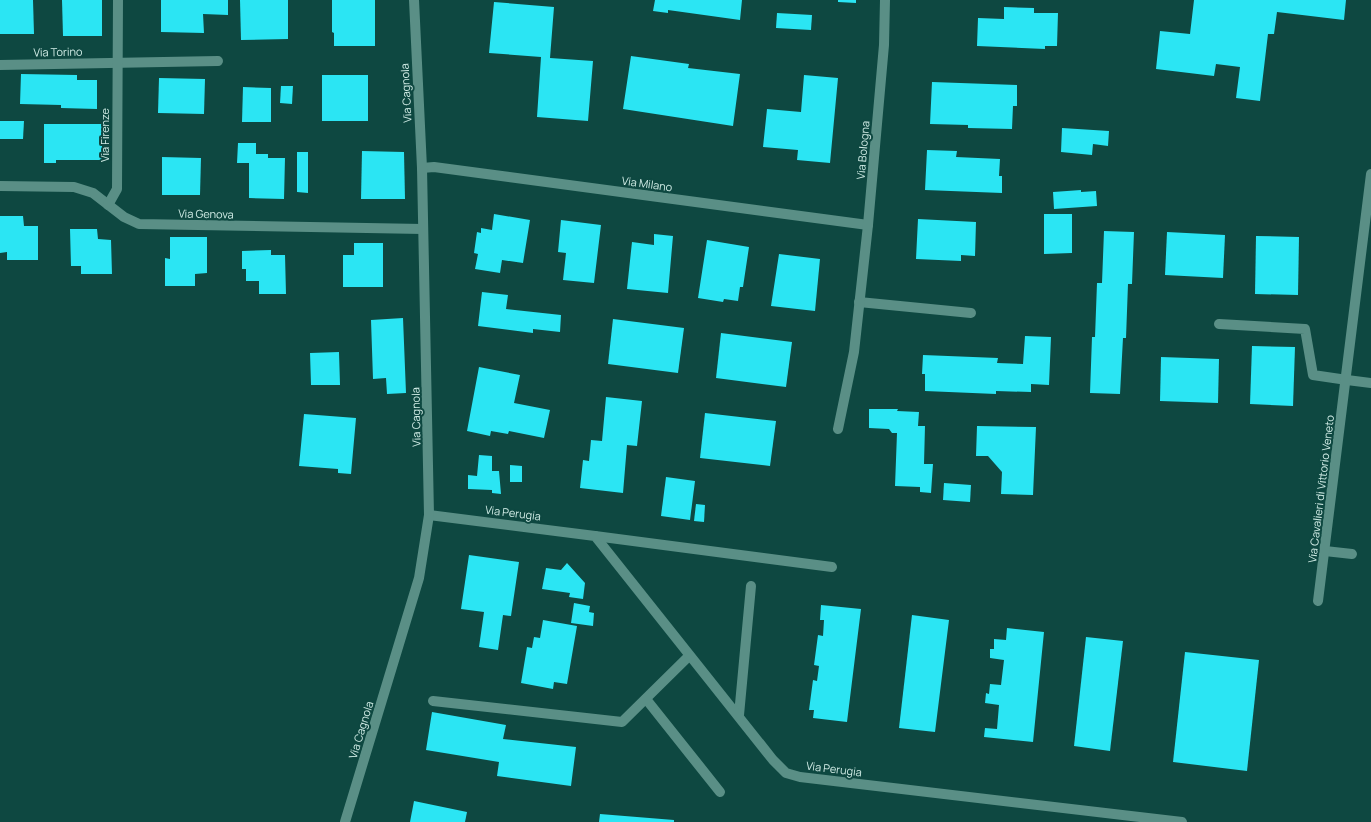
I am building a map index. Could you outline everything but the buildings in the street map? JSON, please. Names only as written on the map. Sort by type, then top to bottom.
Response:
[{"type":"street","name":"Via Firenze","points":[[108,205],[117,189],[118,0]]},
{"type":"street","name":"Via Cagnola","points":[[345,822],[419,578],[429,515],[422,168],[414,0]]},
{"type":"street","name":"Via Bologna","points":[[838,430],[854,352],[868,225],[884,45],[886,0]]},
{"type":"street","points":[[117,64],[218,61]]},
{"type":"street","name":"Via Torino","points":[[0,65],[117,64]]},
{"type":"street","name":"Via Milano","points":[[422,168],[434,167],[868,225]]},
{"type":"street","name":"Via Cavalieri di Vittorio Veneto","points":[[1318,601],[1347,380],[1371,174]]},
{"type":"street","name":"Via Genova","points":[[0,186],[74,187],[93,193],[124,218],[140,224],[423,229]]},
{"type":"street","points":[[859,302],[972,313]]},
{"type":"street","points":[[1219,324],[1305,329],[1313,375],[1371,384]]},
{"type":"street","name":"Via Perugia","points":[[429,515],[832,567]]},
{"type":"street","name":"Via Perugia","points":[[595,536],[689,656],[739,715],[773,760],[786,773],[800,777],[1182,822]]},
{"type":"street","points":[[1325,551],[1352,554]]},
{"type":"street","points":[[739,715],[751,586]]},
{"type":"street","points":[[433,701],[622,722],[689,656]]},
{"type":"street","points":[[646,699],[720,792]]}]
